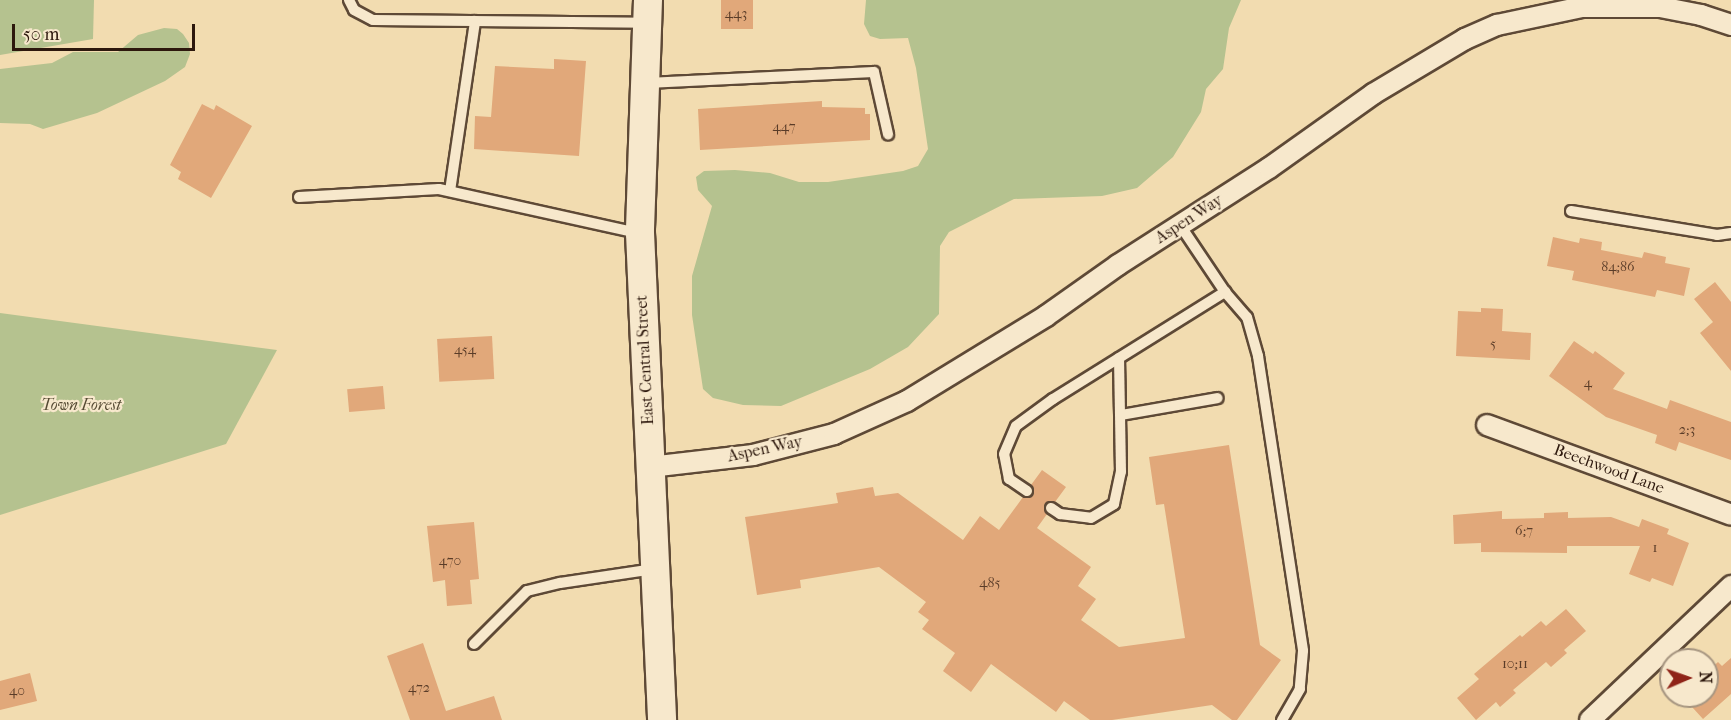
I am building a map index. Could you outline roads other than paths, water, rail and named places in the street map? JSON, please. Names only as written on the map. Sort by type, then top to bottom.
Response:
[{"type":"main road","name":"East Central Street","points":[[647,12],[640,234],[662,720]]},
{"type":"street","name":"Aspen Way","points":[[650,467],[753,455],[834,434],[917,394],[1047,316],[1180,225],[1269,168],[1373,94],[1465,39],[1497,25],[1582,7],[1660,7],[1701,15],[1731,25]]},
{"type":"street","name":"Beechwood Lane","points":[[1487,425],[1731,515]]},
{"type":"street","points":[[1590,720],[1731,586]]},
{"type":"lane","points":[[350,0],[354,10],[373,20],[475,21],[647,12]]},
{"type":"lane","points":[[450,191],[475,21]]},
{"type":"lane","points":[[644,83],[873,72],[888,134]]},
{"type":"lane","points":[[299,197],[439,189],[640,234]]},
{"type":"lane","points":[[1571,211],[1717,235],[1731,233]]},
{"type":"lane","points":[[1180,225],[1225,292],[1246,318],[1258,356],[1304,651],[1300,689],[1282,720]]},
{"type":"lane","points":[[1027,491],[1009,479],[1004,454],[1016,426],[1053,399],[1225,292]]},
{"type":"lane","points":[[1051,508],[1060,514],[1092,518],[1114,504],[1121,472],[1119,358]]},
{"type":"lane","points":[[1121,415],[1218,398]]},
{"type":"lane","points":[[474,644],[527,591],[560,583],[655,569]]},
{"type":"park label","name":"Town Forest","points":[[81,405]]}]
